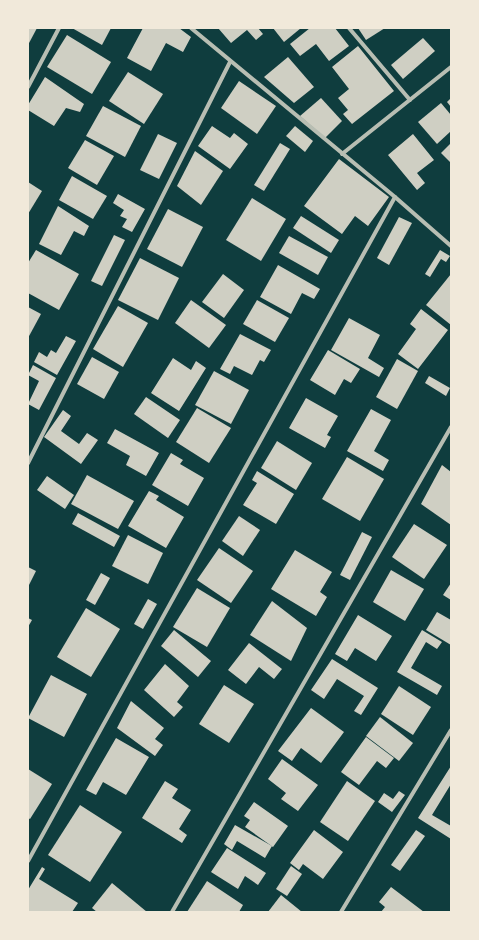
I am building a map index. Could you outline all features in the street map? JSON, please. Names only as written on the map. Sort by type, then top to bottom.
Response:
[{"type":"street","points":[[28,87],[59,28]]},
{"type":"street","points":[[191,28],[230,62],[395,197],[451,246]]},
{"type":"street","points":[[349,28],[410,100]]},
{"type":"street","points":[[28,463],[230,62]]},
{"type":"street","points":[[342,154],[451,67]]},
{"type":"street","points":[[28,861],[395,197]]},
{"type":"street","points":[[172,912],[451,427]]},
{"type":"street","points":[[341,912],[451,730]]},
{"type":"building","points":[[28,28],[37,28],[28,45]]},
{"type":"building","points":[[72,28],[111,28],[102,45]]},
{"type":"building","points":[[143,28],[179,28],[191,37],[183,52],[166,43],[151,71],[127,58]]},
{"type":"building","points":[[218,28],[258,28],[263,34],[256,40],[247,30],[231,43]]},
{"type":"building","points":[[273,28],[301,28],[284,42]]},
{"type":"building","points":[[310,28],[335,28],[349,46],[329,61],[316,44],[300,56],[290,44]]},
{"type":"building","points":[[358,28],[385,28],[366,40]]},
{"type":"building","points":[[67,35],[111,62],[92,94],[47,67]]},
{"type":"building","points":[[423,38],[435,51],[403,79],[391,65]]},
{"type":"building","points":[[358,46],[394,91],[352,124],[343,114],[348,110],[338,98],[349,89],[332,67]]},
{"type":"building","points":[[288,57],[314,87],[294,103],[264,77]]},
{"type":"building","points":[[128,72],[163,94],[144,124],[109,101]]},
{"type":"building","points":[[45,77],[84,104],[80,112],[66,108],[54,126],[28,110],[28,105]]},
{"type":"building","points":[[239,81],[276,106],[257,134],[221,108]]},
{"type":"building","points":[[321,98],[342,121],[325,138],[300,116]]},
{"type":"building","points":[[451,98],[451,107],[447,102]]},
{"type":"building","points":[[441,103],[451,115],[451,131],[437,144],[418,122]]},
{"type":"building","points":[[103,106],[141,126],[125,157],[86,136]]},
{"type":"building","points":[[212,126],[230,138],[234,133],[248,144],[230,169],[198,146]]},
{"type":"building","points":[[295,126],[313,141],[305,152],[286,136]]},
{"type":"building","points":[[158,134],[177,143],[159,179],[140,170]]},
{"type":"building","points":[[413,134],[434,160],[417,173],[425,183],[417,190],[388,155]]},
{"type":"building","points":[[85,140],[114,156],[97,185],[68,168]]},
{"type":"building","points":[[280,143],[290,149],[264,191],[254,185]]},
{"type":"building","points":[[451,143],[451,163],[441,153]]},
{"type":"building","points":[[195,151],[223,171],[201,205],[177,186]]},
{"type":"building","points":[[339,159],[389,197],[368,226],[355,216],[342,234],[304,206]]},
{"type":"building","points":[[72,176],[107,196],[93,219],[59,200]]},
{"type":"building","points":[[28,182],[42,191],[28,214]]},
{"type":"building","points":[[118,194],[145,209],[132,232],[122,227],[127,219],[120,216],[124,210],[113,203]]},
{"type":"building","points":[[252,198],[286,219],[261,261],[226,240]]},
{"type":"building","points":[[58,206],[89,226],[84,236],[74,231],[61,255],[39,244]]},
{"type":"building","points":[[168,209],[203,227],[182,267],[147,249]]},
{"type":"building","points":[[301,216],[339,240],[331,253],[293,228]]},
{"type":"building","points":[[399,217],[412,223],[389,265],[377,258]]},
{"type":"building","points":[[114,235],[125,240],[102,286],[91,281]]},
{"type":"building","points":[[289,236],[328,257],[318,275],[279,253]]},
{"type":"building","points":[[36,250],[79,274],[59,310],[28,293],[28,263]]},
{"type":"building","points":[[440,250],[450,256],[446,262],[441,259],[430,277],[425,274]]},
{"type":"building","points":[[140,258],[179,278],[158,320],[118,300]]},
{"type":"building","points":[[278,265],[320,289],[314,299],[302,293],[291,314],[260,297]]},
{"type":"building","points":[[223,274],[244,290],[224,318],[202,302]]},
{"type":"building","points":[[451,274],[451,325],[426,305]]},
{"type":"building","points":[[191,300],[226,325],[209,348],[175,323]]},
{"type":"building","points":[[257,300],[289,318],[275,342],[243,324]]},
{"type":"building","points":[[118,306],[148,323],[123,367],[93,349]]},
{"type":"building","points":[[28,307],[41,314],[28,338]]},
{"type":"building","points":[[421,309],[448,330],[418,369],[398,354],[416,329],[410,324]]},
{"type":"building","points":[[349,318],[380,335],[368,358],[384,368],[379,377],[331,350]]},
{"type":"building","points":[[240,334],[271,350],[264,362],[260,360],[252,375],[234,366],[230,374],[220,369]]},
{"type":"building","points":[[66,336],[76,341],[57,375],[34,362],[39,352],[47,357],[51,350],[56,353]]},
{"type":"building","points":[[328,350],[360,369],[351,383],[344,379],[335,395],[310,380]]},
{"type":"building","points":[[92,357],[119,372],[104,399],[77,384]]},
{"type":"building","points":[[173,358],[191,370],[196,361],[206,368],[179,411],[151,393]]},
{"type":"building","points":[[397,359],[418,371],[397,409],[376,397]]},
{"type":"building","points":[[33,365],[56,378],[39,410],[28,404],[39,381],[28,375]]},
{"type":"building","points":[[214,371],[249,390],[231,424],[195,405]]},
{"type":"building","points":[[429,376],[450,388],[446,396],[425,383]]},
{"type":"building","points":[[146,397],[180,420],[168,438],[134,414]]},
{"type":"building","points":[[306,398],[338,416],[327,435],[331,437],[325,448],[289,428]]},
{"type":"building","points":[[197,408],[231,428],[209,463],[176,442]]},
{"type":"building","points":[[371,409],[391,420],[374,451],[389,460],[383,471],[347,451]]},
{"type":"building","points":[[63,410],[71,416],[61,431],[79,444],[87,433],[98,440],[81,464],[44,437]]},
{"type":"building","points":[[115,429],[159,453],[146,476],[126,465],[130,456],[107,443]]},
{"type":"building","points":[[277,441],[312,463],[296,490],[261,468]]},
{"type":"building","points":[[171,453],[183,460],[180,464],[204,478],[188,506],[152,485]]},
{"type":"building","points":[[347,457],[384,479],[360,521],[322,499]]},
{"type":"building","points":[[442,465],[451,472],[451,525],[421,504]]},
{"type":"building","points":[[257,471],[294,494],[276,524],[243,505],[257,483],[252,480]]},
{"type":"building","points":[[87,475],[134,501],[118,529],[71,504]]},
{"type":"building","points":[[47,476],[74,495],[65,509],[37,490]]},
{"type":"building","points":[[149,491],[159,496],[156,500],[184,517],[166,548],[128,526]]},
{"type":"building","points":[[78,513],[120,536],[114,547],[72,524]]},
{"type":"building","points":[[239,516],[260,530],[243,556],[222,541]]},
{"type":"building","points":[[414,524],[447,545],[424,579],[392,557]]},
{"type":"building","points":[[362,532],[372,537],[350,580],[340,575]]},
{"type":"building","points":[[128,535],[163,553],[148,584],[112,566]]},
{"type":"building","points":[[219,548],[253,571],[231,603],[197,580]]},
{"type":"building","points":[[295,550],[332,572],[320,592],[327,597],[316,616],[271,589]]},
{"type":"building","points":[[28,567],[36,571],[28,587]]},
{"type":"building","points":[[391,570],[424,589],[405,621],[373,602]]},
{"type":"building","points":[[101,573],[110,578],[95,605],[86,600]]},
{"type":"building","points":[[451,583],[451,600],[443,595]]},
{"type":"building","points":[[197,588],[230,608],[207,647],[173,627]]},
{"type":"building","points":[[148,599],[157,604],[143,629],[134,624]]},
{"type":"building","points":[[272,601],[307,628],[291,661],[250,635]]},
{"type":"building","points":[[86,608],[120,629],[91,677],[57,657]]},
{"type":"building","points":[[437,612],[451,620],[451,645],[426,630]]},
{"type":"building","points":[[358,615],[392,636],[376,661],[355,648],[347,661],[335,654]]},
{"type":"building","points":[[28,618],[32,620],[28,627]]},
{"type":"building","points":[[174,630],[211,661],[198,677],[161,646]]},
{"type":"building","points":[[422,630],[442,642],[437,649],[426,642],[411,668],[442,686],[437,695],[397,672]]},
{"type":"building","points":[[249,643],[282,669],[274,679],[259,667],[246,684],[228,670]]},
{"type":"building","points":[[332,659],[378,688],[361,715],[354,711],[364,696],[337,679],[324,699],[311,690]]},
{"type":"building","points":[[165,664],[189,686],[177,702],[183,707],[174,717],[144,690]]},
{"type":"building","points":[[51,675],[87,694],[64,737],[28,718]]},
{"type":"building","points":[[224,685],[254,704],[229,743],[199,724]]},
{"type":"building","points":[[399,686],[431,707],[413,735],[381,714]]},
{"type":"building","points":[[131,701],[164,728],[155,739],[163,745],[155,756],[117,728]]},
{"type":"building","points":[[311,708],[344,732],[321,763],[301,748],[292,761],[278,751]]},
{"type":"building","points":[[380,717],[413,743],[399,761],[366,736]]},
{"type":"building","points":[[366,737],[394,758],[386,768],[377,761],[359,785],[341,772]]},
{"type":"building","points":[[116,738],[149,757],[126,795],[103,782],[96,795],[86,790]]},
{"type":"building","points":[[282,759],[318,785],[298,811],[281,799],[286,793],[268,779]]},
{"type":"building","points":[[451,766],[451,784],[432,815],[451,826],[451,839],[418,818]]},
{"type":"building","points":[[28,769],[52,784],[30,819],[28,818]]},
{"type":"building","points":[[165,781],[178,789],[172,798],[191,810],[179,829],[187,835],[182,843],[142,818]]},
{"type":"building","points":[[347,781],[375,801],[348,841],[320,822]]},
{"type":"building","points":[[399,791],[405,795],[392,812],[378,802],[384,793],[393,799]]},
{"type":"building","points":[[254,802],[288,826],[273,847],[245,827],[250,820],[244,816]]},
{"type":"building","points":[[80,805],[122,832],[90,882],[48,855]]},
{"type":"building","points":[[235,825],[272,846],[265,858],[237,841],[232,850],[224,844]]},
{"type":"building","points":[[314,830],[343,852],[323,879],[303,864],[299,870],[290,863]]},
{"type":"building","points":[[416,830],[425,836],[400,871],[391,865]]},
{"type":"building","points":[[227,848],[266,873],[258,885],[245,876],[238,889],[211,872]]},
{"type":"building","points":[[291,866],[302,874],[287,896],[276,889]]},
{"type":"building","points":[[42,867],[45,869],[39,879],[78,903],[72,912],[28,912],[28,890]]},
{"type":"building","points":[[207,881],[243,905],[239,912],[187,912]]},
{"type":"building","points":[[112,883],[147,912],[97,912],[92,908]]},
{"type":"building","points":[[391,887],[424,912],[381,912],[385,907],[379,902]]},
{"type":"building","points":[[281,895],[302,912],[268,912]]}]
